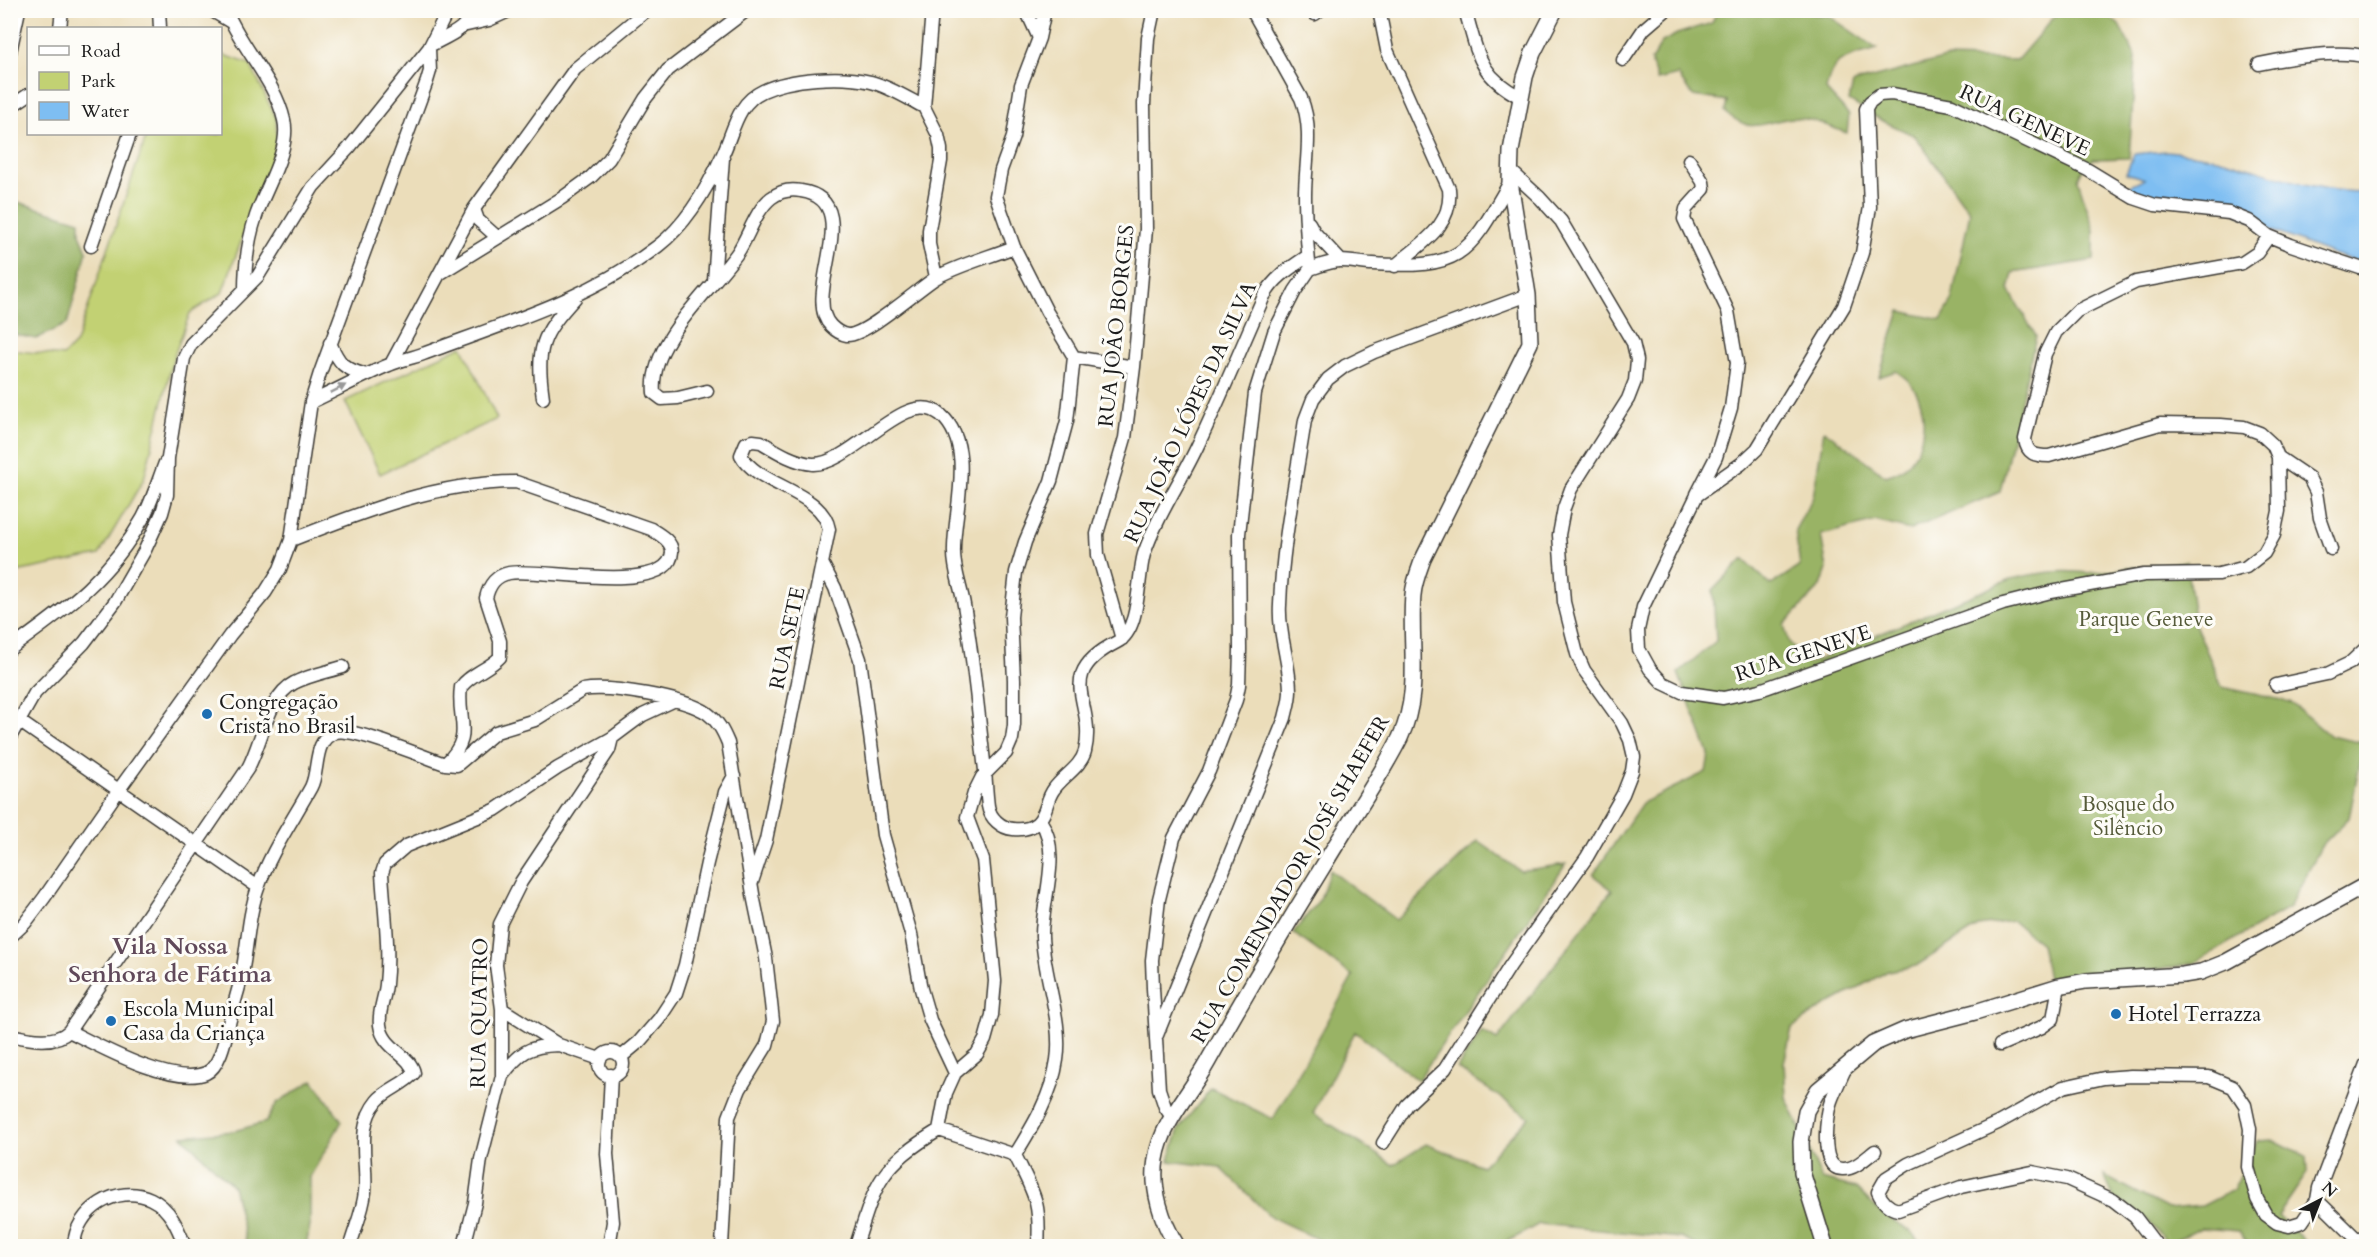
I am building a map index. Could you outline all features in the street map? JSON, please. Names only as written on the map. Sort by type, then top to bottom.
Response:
[{"type":"street","points":[[10,52],[19,10]]},
{"type":"street","points":[[60,27],[62,10]]},
{"type":"street","points":[[159,10],[160,27]]},
{"type":"street","points":[[211,10],[228,16],[275,96],[285,128],[283,148],[256,217],[250,240],[245,267],[245,289]]},
{"type":"street","points":[[431,46],[462,27],[470,18],[469,10]]},
{"type":"street","points":[[445,14],[449,26],[462,27],[489,20],[511,10]]},
{"type":"street","points":[[391,364],[474,208],[575,69],[647,10]]},
{"type":"street","points":[[440,274],[562,198],[591,177],[609,159],[645,99],[668,70],[747,10]]},
{"type":"street","points":[[932,10],[924,107],[941,148],[941,161],[929,230],[929,244],[936,277]]},
{"type":"street","points":[[1026,10],[1039,38]]},
{"type":"street","points":[[856,1246],[872,1194],[880,1179],[901,1156],[939,1130],[946,1093],[954,1073],[977,1054],[989,1030],[993,1007],[995,981],[983,860],[967,817],[974,793],[986,772],[1006,753],[1012,739],[1014,680],[1011,617],[1016,572],[1025,542],[1051,481],[1067,421],[1074,357],[1047,312],[1014,248],[996,196],[997,183],[1013,137],[1025,69],[1039,38],[1045,10]]},
{"type":"street","name":"RUA JOÃO BORGES","points":[[1122,639],[1098,555],[1097,534],[1125,438],[1134,367],[1146,229],[1144,104],[1148,38],[1154,10]]},
{"type":"street","points":[[1252,10],[1302,98],[1308,113],[1310,130],[1305,197],[1310,269]]},
{"type":"street","points":[[1379,10],[1387,50],[1449,189],[1450,203],[1440,226],[1395,266]]},
{"type":"street","points":[[1465,10],[1481,63],[1491,78],[1520,97]]},
{"type":"street","name":"RUA COMENDADOR JOSÉ SHAEFER","points":[[1171,1242],[1155,1183],[1156,1162],[1163,1136],[1256,975],[1393,752],[1407,723],[1414,681],[1413,594],[1416,577],[1428,548],[1527,353],[1531,331],[1528,295],[1511,177],[1514,130],[1520,97],[1533,53],[1555,10]]},
{"type":"street","points":[[1623,60],[1644,29],[1666,10]]},
{"type":"street","points":[[10,736],[35,693],[98,626],[145,550],[162,513],[167,495],[168,458],[186,351],[201,332],[264,268],[296,211],[313,187],[349,148],[431,46],[445,14]]},
{"type":"street","points":[[10,937],[38,906],[230,635],[265,593],[280,569],[291,540],[311,402],[330,343],[427,81],[430,71],[431,46]]},
{"type":"street","points":[[2259,64],[2285,58],[2332,55],[2367,57]]},
{"type":"street","points":[[311,402],[391,364],[578,295],[621,272],[661,244],[687,216],[723,154],[738,115],[748,101],[762,91],[800,81],[872,82],[893,90],[924,107]]},
{"type":"street","name":"RUA GENEVE","points":[[2278,457],[2279,511],[2274,535],[2264,553],[2246,567],[2219,574],[2144,575],[2041,594],[2003,604],[1760,690],[1723,698],[1682,692],[1663,683],[1650,669],[1640,649],[1638,630],[1643,607],[1697,495],[1757,450],[1844,306],[1862,252],[1870,207],[1866,109],[1870,102],[1879,95],[1892,94],[1952,105],[2088,170],[2134,198],[2155,205],[2229,213],[2249,221],[2269,236],[2367,270]]},
{"type":"street","points":[[10,107],[27,96]]},
{"type":"street","points":[[91,246],[130,135]]},
{"type":"street","points":[[714,281],[723,154]]},
{"type":"street","points":[[1689,160],[1703,182],[1704,189],[1686,209],[1684,219],[1728,312],[1737,363],[1731,408],[1716,457],[1697,495]]},
{"type":"street","points":[[1172,1117],[1165,1107],[1159,1089],[1152,960],[1165,870],[1174,838],[1209,771],[1225,733],[1239,686],[1239,534],[1256,393],[1274,332],[1295,291],[1310,269],[1341,261],[1395,266],[1424,265],[1449,260],[1461,254],[1482,230],[1511,177],[1540,198],[1561,221],[1633,343],[1637,360],[1635,381],[1628,399],[1571,489],[1558,535],[1564,603],[1577,654],[1584,670],[1622,723],[1630,740],[1634,757],[1632,771],[1623,794],[1587,857],[1510,966],[1445,1069],[1407,1105],[1383,1143]]},
{"type":"street","points":[[707,391],[667,400],[658,397],[654,393],[653,383],[656,369],[670,339],[685,316],[740,248],[770,198],[787,191],[815,195],[830,213],[832,233],[823,303],[828,323],[837,332],[848,335],[863,331],[936,277],[1014,248]]},
{"type":"street","points":[[474,208],[483,226],[497,237]]},
{"type":"street","points":[[1307,219],[1314,232],[1341,261]]},
{"type":"street","points":[[2269,236],[2257,253],[2242,263],[2136,282],[2077,311],[2056,332],[2046,354],[2025,439],[2026,447],[2031,454],[2049,456],[2160,424],[2221,425],[2260,433],[2273,445],[2278,457],[2309,477],[2316,492],[2319,518],[2331,549]]},
{"type":"street","name":"RUA JOÃO LÓPES DA SILVA","points":[[1122,639],[1133,622],[1143,559],[1151,536],[1197,448],[1264,296],[1272,282],[1308,256]]},
{"type":"street","points":[[543,398],[539,369],[542,343],[556,318],[578,295]]},
{"type":"street","points":[[1157,1035],[1285,718],[1290,693],[1282,638],[1280,597],[1305,420],[1313,399],[1328,378],[1345,366],[1374,352],[1528,295]]},
{"type":"street","points":[[406,336],[420,355]]},
{"type":"street","points":[[330,343],[338,362],[348,369],[366,375]]},
{"type":"street","points":[[1074,357],[1134,367]]},
{"type":"street","name":"RUA SETE","points":[[752,882],[766,840],[829,529],[828,522],[811,503],[755,470],[744,460],[741,455],[746,443],[761,442],[803,462],[817,464],[851,450],[909,410],[922,408],[936,412],[950,426],[962,465],[954,540],[954,565],[965,607],[986,772]]},
{"type":"street","points":[[10,649],[70,606],[117,558],[144,515],[168,458]]},
{"type":"street","points":[[291,540],[385,505],[462,487],[516,482],[651,529],[663,536],[670,545],[672,552],[668,562],[650,575],[632,578],[552,572],[511,573],[499,576],[493,581],[486,598],[500,641],[500,657],[487,669],[464,682],[461,687],[463,722],[461,744],[445,764]]},
{"type":"street","points":[[823,566],[835,588],[860,659],[883,835],[911,934],[921,989],[930,1020],[954,1073]]},
{"type":"street","points":[[986,772],[990,814],[998,823],[1012,829],[1028,828],[1040,820],[1053,790],[1083,758],[1086,748],[1086,732],[1080,688],[1087,666],[1097,652],[1122,639]]},
{"type":"street","points":[[2276,685],[2327,674],[2350,663],[2367,648]]},
{"type":"street","points":[[10,1035],[59,1039],[69,1031],[249,768],[273,705],[283,691],[296,681],[343,667]]},
{"type":"street","points":[[69,1031],[138,1064],[191,1076],[211,1071],[220,1055],[242,975],[249,920],[258,887],[313,782],[317,756],[327,738],[336,732],[358,734],[445,764],[457,765],[496,732],[536,720],[583,690],[592,688],[631,692],[693,705],[706,712],[722,728],[729,743],[766,958],[773,1021],[767,1045],[740,1089],[729,1117],[722,1246]]},
{"type":"street","name":"RUA QUATRO","points":[[464,1246],[475,1203],[481,1159],[502,1076],[502,1010],[496,965],[497,942],[505,912],[521,882],[609,750],[612,738],[643,715],[675,700]]},
{"type":"street","points":[[21,716],[118,791],[198,843],[258,887]]},
{"type":"street","points":[[350,1246],[359,1222],[365,1190],[364,1144],[368,1119],[377,1101],[414,1073],[409,1063],[390,1047],[383,1037],[380,1026],[379,1015],[386,984],[382,873],[385,864],[406,846],[495,810],[558,768],[612,738]]},
{"type":"street","points":[[621,1057],[639,1042],[659,1019],[676,993],[685,964],[725,792],[734,776]]},
{"type":"street","points":[[1015,1155],[1045,1102],[1058,1058],[1057,1034],[1042,937],[1043,916],[1051,875],[1049,847],[1040,820]]},
{"type":"street","points":[[1825,1246],[1802,1173],[1801,1142],[1806,1111],[1818,1090],[1873,1044],[1905,1030],[1975,1012],[2059,986],[2086,981],[2200,972],[2226,962],[2367,885]]},
{"type":"street","points":[[2000,1045],[2042,1027],[2053,1019],[2059,986]]},
{"type":"street","points":[[502,1010],[559,1045],[600,1059]]},
{"type":"street","points":[[502,1076],[523,1052],[534,1047],[559,1045]]},
{"type":"street","points":[[612,1052],[621,1057],[623,1064],[620,1071],[610,1075],[601,1070],[600,1059],[604,1053],[612,1052]]},
{"type":"street","points":[[1848,1063],[1831,1102],[1827,1127],[1828,1158],[1833,1166],[1842,1169],[1856,1165],[1875,1151]]},
{"type":"street","points":[[2157,1246],[2135,1217],[2113,1200],[2067,1179],[2047,1174],[2032,1172],[1961,1187],[1898,1210],[1888,1207],[1878,1192],[1887,1178],[1908,1164],[1998,1123],[2064,1087],[2104,1078],[2208,1077],[2233,1087],[2245,1105],[2250,1129],[2248,1167],[2257,1199],[2266,1215],[2277,1223],[2289,1226],[2302,1222],[2317,1200],[2319,1188],[2367,1064]]},
{"type":"street","points":[[609,1246],[613,1222],[607,1154],[610,1075]]},
{"type":"street","points":[[939,1130],[1015,1155],[1035,1195],[1039,1209],[1038,1246]]},
{"type":"street","points":[[74,1246],[82,1219],[100,1202],[118,1195],[136,1193],[152,1199],[167,1211],[177,1226],[185,1246]]},
{"type":"street","points":[[2317,1200],[2364,1246]]},
{"type":"green space","points":[[2060,10],[2101,10],[2119,25],[2136,57],[2129,158],[2093,159],[2081,172],[2078,180],[2094,230],[2094,260],[2013,273],[2009,290],[2036,336],[2000,492],[1910,530],[1876,521],[1821,535],[1827,569],[1821,586],[1784,625],[1789,642],[1808,664],[2011,579],[2049,572],[2088,573],[2186,561],[2195,624],[2222,687],[2290,702],[2330,736],[2364,743],[2349,818],[2322,845],[2289,908],[2194,963],[2163,969],[2048,979],[2041,944],[2013,921],[1978,926],[1916,966],[1888,971],[1823,1007],[1792,1028],[1784,1063],[1786,1097],[1822,1179],[1856,1188],[1881,1213],[1911,1231],[1922,1246],[1698,1246],[1681,1238],[1539,1224],[1505,1243],[1505,1246],[1332,1246],[1271,1217],[1220,1167],[1169,1161],[1179,1129],[1211,1088],[1273,1119],[1353,976],[1293,933],[1320,899],[1330,870],[1396,920],[1478,841],[1520,871],[1566,864],[1418,1080],[1355,1032],[1313,1113],[1393,1165],[1426,1144],[1482,1166],[1529,1117],[1457,1068],[1482,1031],[1497,1040],[1612,890],[1593,875],[1642,803],[1706,772],[1709,754],[1678,673],[1716,641],[1713,590],[1743,559],[1771,585],[1800,566],[1795,530],[1813,497],[1824,430],[1886,476],[1897,472],[1911,460],[1921,439],[1923,415],[1921,403],[1910,383],[1896,371],[1879,377],[1900,311],[1941,320],[1951,303],[1970,212],[1915,136],[1879,119],[1849,101],[1853,83],[1946,58],[2017,60]]},
{"type":"green space","points":[[1717,11],[1809,11],[1812,14],[1829,16],[1877,49],[1843,60],[1837,64],[1829,79],[1826,90],[1849,115],[1847,133],[1799,118],[1757,126],[1743,124],[1725,112],[1727,101],[1693,96],[1678,75],[1657,80],[1651,61],[1662,42],[1677,34],[1712,23]]},
{"type":"green space","points":[[222,54],[250,64],[276,118],[277,145],[222,293],[190,313],[173,359],[144,479],[99,555],[11,573],[11,350],[63,356],[76,343],[147,135],[222,135]]},
{"type":"green space","points":[[11,200],[80,221],[80,234],[87,251],[67,324],[36,339],[11,334]]},
{"type":"green space","points":[[462,346],[497,419],[380,474],[345,401]]},
{"type":"green space","points":[[313,1080],[342,1121],[310,1177],[310,1226],[306,1246],[247,1246],[233,1186],[182,1136],[234,1131],[266,1122],[277,1103]]},
{"type":"green space","points":[[2274,1140],[2306,1156],[2307,1173],[2278,1216],[2310,1246],[2249,1246],[2239,1231],[2201,1228],[2168,1243],[2144,1217],[2114,1198],[2104,1176],[2168,1209],[2202,1206],[2233,1190],[2257,1141]]},
{"type":"water","points":[[2166,151],[2217,158],[2328,189],[2366,192],[2366,264],[2273,231],[2223,206],[2161,199],[2126,188],[2145,179],[2126,173],[2134,154]]},
{"type":"place","name":"Congregação Cristã no Brasil","points":[[207,714]]},
{"type":"place","name":"Hotel Terrazza","points":[[2116,1014]]},
{"type":"place","name":"Escola Municipal Casa da Criança","points":[[111,1021]]},
{"type":"district","name":"Vila Nossa Senhora de Fátima","points":[[170,960]]},
{"type":"park label","name":"Parque Geneve","points":[[2146,619]]},
{"type":"park label","name":"Bosque do Silêncio","points":[[2128,816]]}]
